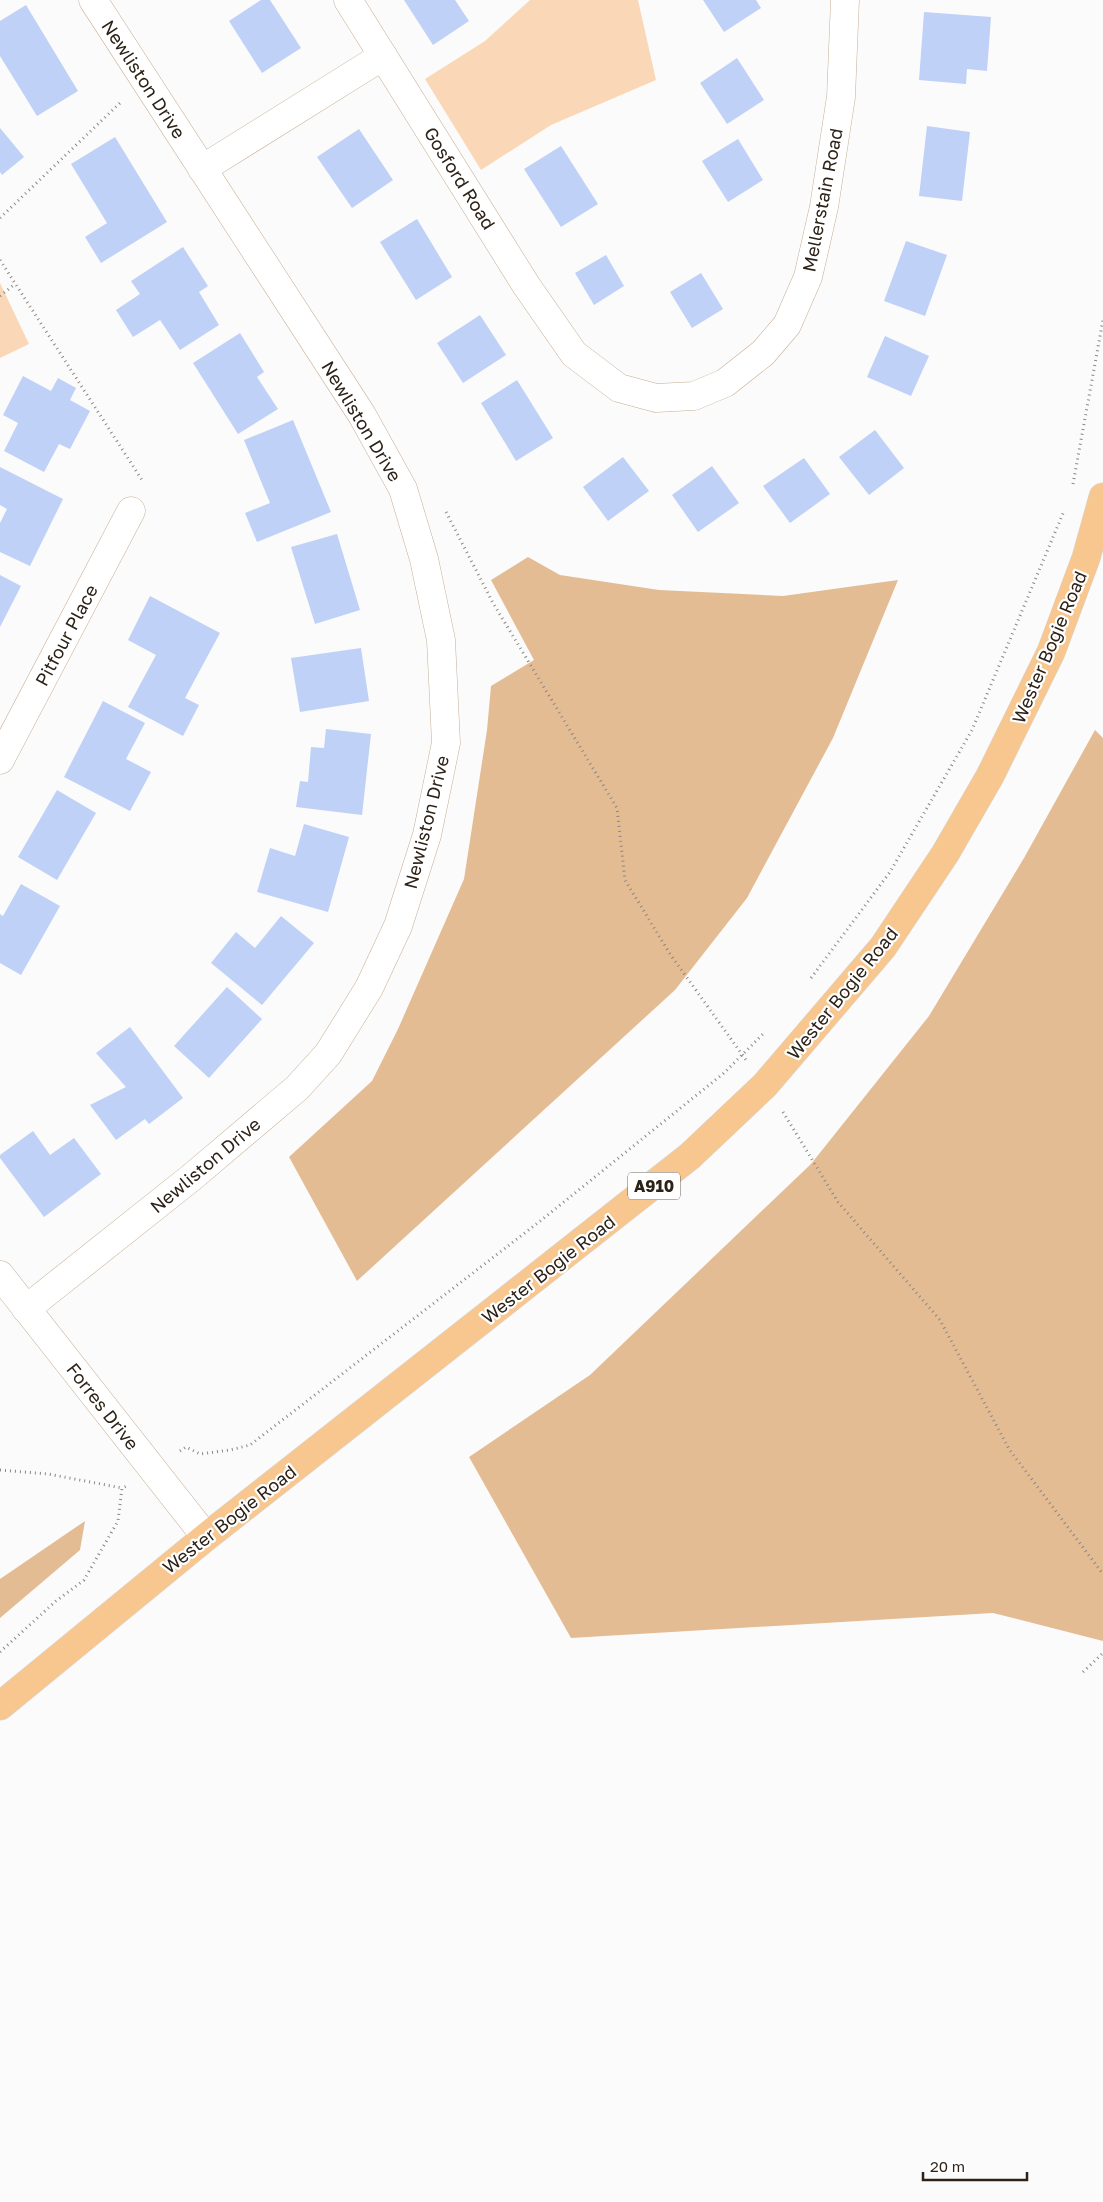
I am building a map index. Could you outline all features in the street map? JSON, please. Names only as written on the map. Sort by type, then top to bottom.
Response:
[{"type":"main road","name":"Wester Bogie Road","points":[[0,1706],[206,1536],[690,1156],[765,1085],[883,947],[945,854],[990,776],[1050,652],[1086,558],[1103,497]]},
{"type":"street","name":"Newliston Drive","points":[[26,1309],[192,1177],[297,1088],[328,1054],[369,988],[398,926],[427,835],[446,743],[441,640],[424,559],[403,489],[362,414],[93,0]]},
{"type":"street","name":"Gosford Road","points":[[348,0],[526,285],[574,354]]},
{"type":"street","name":"Mellerstain Road","points":[[574,354],[619,388],[656,398],[694,396],[725,383],[763,353],[787,325],[808,278],[824,206],[841,97],[845,0]]},
{"type":"street","points":[[202,169],[383,56]]},
{"type":"street","name":"Pitfour Place","points":[[0,760],[131,511]]},
{"type":"street","name":"Forres Drive","points":[[0,1275],[206,1536]]},
{"type":"path","points":[[0,218],[145,80]]},
{"type":"path","points":[[0,260],[142,480],[131,511]]},
{"type":"path","points":[[0,296],[16,284]]},
{"type":"path","points":[[1071,493],[1103,320]]},
{"type":"path","points":[[444,509],[494,603],[617,808],[625,880],[670,954],[765,1085],[838,1202],[940,1320],[1009,1449],[1103,1574]]},
{"type":"path","points":[[808,982],[890,872],[972,730],[1064,510]]},
{"type":"path","points":[[0,1470],[48,1474],[122,1488],[154,1472],[186,1447],[200,1454],[250,1445],[540,1222],[724,1073],[764,1034]]},
{"type":"path","points":[[0,1652],[56,1601],[84,1580],[118,1521],[122,1488]]},
{"type":"path","points":[[1083,1672],[1103,1653]]},
{"type":"shaded area","points":[[530,0],[638,0],[656,80],[551,125],[481,170],[425,79],[485,41]]},
{"type":"shaded area","points":[[0,283],[29,344],[0,358]]},
{"type":"shaded area","points":[[528,557],[560,575],[659,590],[783,596],[898,580],[833,738],[747,898],[675,990],[357,1281],[289,1157],[372,1081],[398,1029],[464,879],[487,730],[491,686],[534,660],[491,580]]},
{"type":"shaded area","points":[[1095,730],[1103,738],[1103,1641],[993,1613],[571,1638],[469,1457],[590,1375],[811,1164],[929,1016],[1024,858]]},
{"type":"shaded area","points":[[85,1521],[80,1550],[0,1618],[0,1579]]},
{"type":"building","points":[[261,0],[270,0],[301,48],[262,73],[229,21]]},
{"type":"building","points":[[404,0],[455,0],[469,21],[433,45]]},
{"type":"building","points":[[703,0],[756,0],[761,8],[724,32]]},
{"type":"building","points":[[26,5],[78,91],[37,116],[0,56],[0,21]]},
{"type":"building","points":[[924,12],[991,17],[987,71],[967,69],[966,84],[919,80]]},
{"type":"building","points":[[737,58],[764,100],[727,124],[700,83]]},
{"type":"building","points":[[927,126],[970,132],[962,201],[919,196]]},
{"type":"building","points":[[0,128],[24,157],[2,175],[0,172]]},
{"type":"building","points":[[359,129],[393,180],[352,208],[317,157]]},
{"type":"building","points":[[115,137],[167,222],[101,263],[85,237],[107,223],[71,164]]},
{"type":"building","points":[[738,139],[763,180],[728,202],[702,161]]},
{"type":"building","points":[[561,146],[598,204],[561,227],[524,169]]},
{"type":"building","points":[[417,219],[452,277],[416,300],[380,242]]},
{"type":"building","points":[[906,241],[947,255],[925,316],[884,301]]},
{"type":"building","points":[[183,247],[208,286],[199,292],[219,325],[180,350],[160,320],[133,337],[116,310],[140,294],[131,281]]},
{"type":"building","points":[[606,255],[624,286],[594,305],[575,273]]},
{"type":"building","points":[[701,273],[723,309],[692,328],[670,292]]},
{"type":"building","points":[[480,315],[506,355],[463,383],[437,343]]},
{"type":"building","points":[[240,333],[264,372],[257,377],[278,409],[238,434],[193,363]]},
{"type":"building","points":[[885,336],[929,356],[911,396],[867,377]]},
{"type":"building","points":[[23,376],[51,391],[58,378],[76,388],[70,400],[90,411],[70,449],[59,444],[44,472],[4,451],[18,423],[3,415]]},
{"type":"building","points":[[517,380],[553,438],[516,461],[481,403]]},
{"type":"building","points":[[293,420],[331,512],[257,542],[245,513],[270,503],[244,440]]},
{"type":"building","points":[[875,430],[904,468],[869,495],[839,457]]},
{"type":"building","points":[[623,457],[649,491],[608,521],[583,487]]},
{"type":"building","points":[[804,458],[830,494],[790,523],[763,486]]},
{"type":"building","points":[[712,466],[739,503],[698,532],[672,495]]},
{"type":"building","points":[[0,467],[63,499],[30,566],[0,552],[0,523],[7,509],[0,505]]},
{"type":"building","points":[[337,534],[360,610],[315,624],[291,547]]},
{"type":"building","points":[[0,575],[21,586],[0,627]]},
{"type":"building","points":[[150,596],[220,633],[185,698],[199,705],[183,736],[128,707],[156,655],[128,640]]},
{"type":"building","points":[[361,648],[369,701],[300,712],[291,658]]},
{"type":"building","points":[[103,701],[145,723],[126,759],[151,772],[130,811],[64,777]]},
{"type":"building","points":[[326,729],[371,734],[362,815],[296,807],[300,781],[308,782],[311,747],[324,748]]},
{"type":"building","points":[[57,790],[96,813],[57,880],[18,857]]},
{"type":"building","points":[[304,824],[349,837],[328,912],[257,892],[270,848],[295,856]]},
{"type":"building","points":[[21,884],[60,906],[21,975],[0,963],[0,914],[3,916]]},
{"type":"building","points":[[281,916],[314,943],[262,1005],[211,963],[236,932],[255,948]]},
{"type":"building","points":[[227,987],[262,1019],[209,1078],[174,1046]]},
{"type":"building","points":[[130,1027],[183,1098],[149,1124],[145,1119],[116,1140],[90,1105],[126,1087],[96,1053]]},
{"type":"building","points":[[33,1131],[50,1155],[74,1138],[101,1174],[44,1217],[0,1158],[0,1155]]}]
